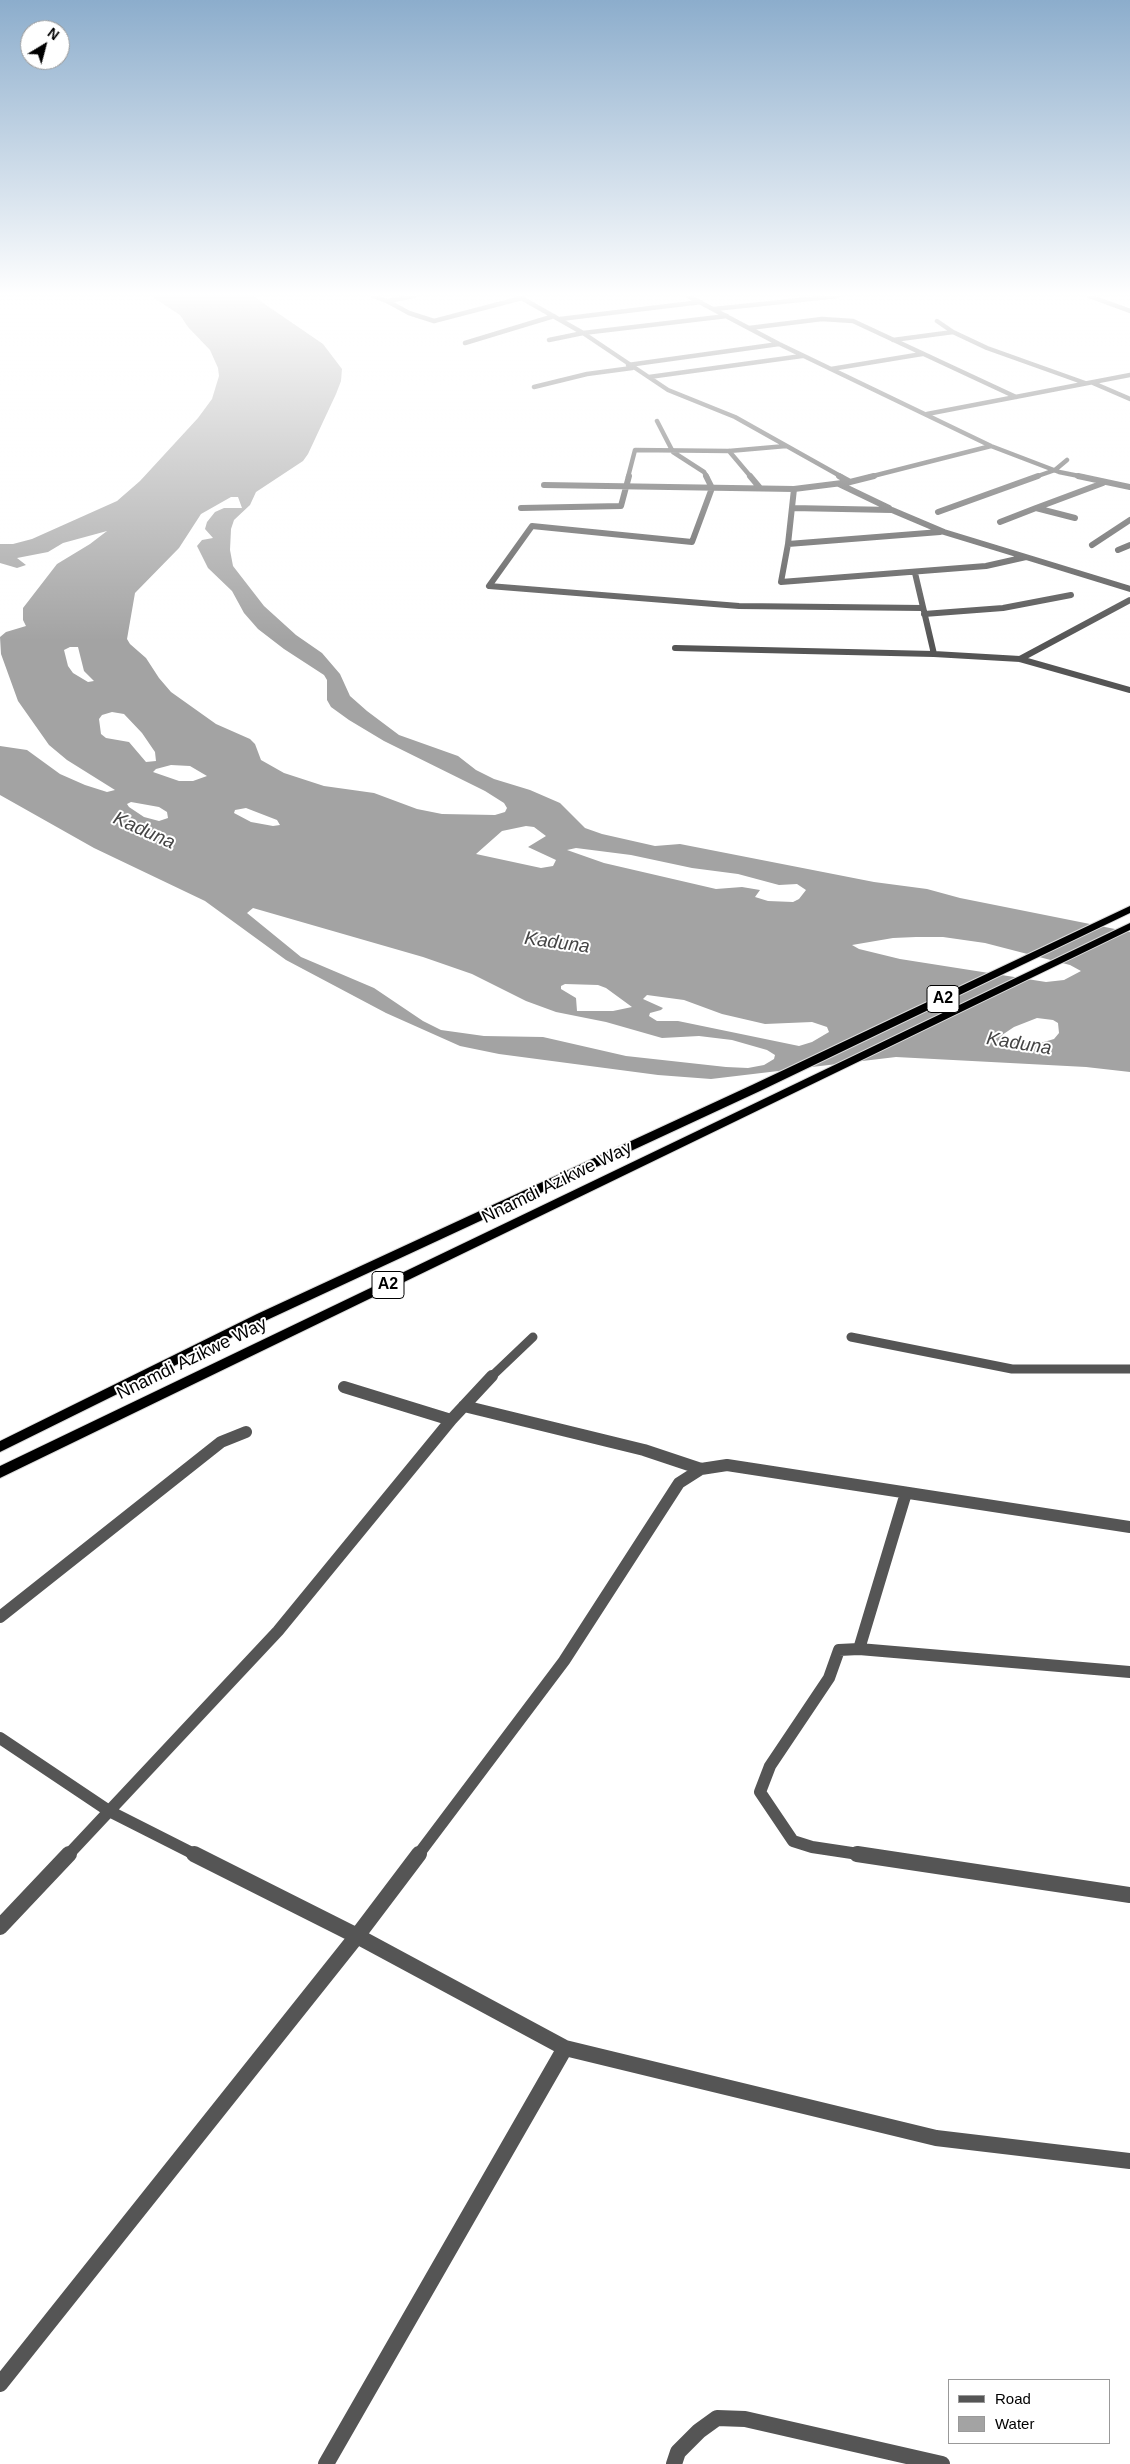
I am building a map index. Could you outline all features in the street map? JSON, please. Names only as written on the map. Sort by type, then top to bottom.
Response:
[{"type":"highway","name":"Nnamdi Azikwe Way","points":[[0,1447],[262,1317],[756,1088],[1130,909]]},
{"type":"highway","name":"Nnamdi Azikwe Way","points":[[0,1473],[1130,926]]},
{"type":"street","points":[[718,411],[787,446],[850,482]]},
{"type":"street","points":[[921,411],[991,446],[1055,470],[1130,487]]},
{"type":"street","points":[[927,414],[942,411]]},
{"type":"street","points":[[657,421],[673,452],[704,472],[712,488],[692,542],[532,526],[489,586],[739,606],[923,611],[1002,608],[1071,595]]},
{"type":"street","points":[[521,508],[621,506],[634,450],[673,452],[729,451],[787,446]]},
{"type":"street","points":[[544,486],[794,489],[850,482],[991,446]]},
{"type":"street","points":[[729,451],[760,488]]},
{"type":"street","points":[[938,512],[1055,470],[1067,460]]},
{"type":"street","points":[[1000,522],[1103,482]]},
{"type":"street","points":[[838,484],[944,532],[1130,589]]},
{"type":"street","points":[[794,489],[788,544],[781,582],[986,566],[1026,556]]},
{"type":"street","points":[[792,508],[892,510]]},
{"type":"street","points":[[1036,508],[1075,518]]},
{"type":"street","points":[[1092,545],[1130,520]]},
{"type":"street","points":[[788,544],[944,532]]},
{"type":"street","points":[[1118,550],[1130,545]]},
{"type":"street","points":[[915,573],[934,654]]},
{"type":"street","points":[[1020,660],[1130,600]]},
{"type":"street","points":[[675,648],[934,654],[1020,660],[1130,690]]},
{"type":"street","points":[[0,1927],[278,1631],[451,1420],[533,1336]]},
{"type":"street","points":[[852,1337],[1012,1369],[1130,1369]]},
{"type":"street","points":[[344,1387],[451,1420]]},
{"type":"street","points":[[464,1406],[644,1450],[701,1469]]},
{"type":"street","points":[[0,1617],[221,1442],[246,1432]]},
{"type":"street","points":[[0,2384],[357,1936],[564,1661],[679,1483],[701,1469],[727,1465],[1130,1527]]},
{"type":"street","points":[[859,1649],[906,1493]]},
{"type":"street","points":[[1130,1672],[859,1649],[839,1650],[829,1678],[770,1766],[760,1792],[793,1841],[812,1848],[1130,1895]]},
{"type":"street","points":[[0,1738],[109,1811],[357,1936],[565,2048],[936,2138],[1130,2161]]},
{"type":"street","points":[[326,2464],[565,2048]]},
{"type":"street","points":[[674,2464],[678,2452],[699,2431],[718,2418],[746,2419],[942,2464]]},
{"type":"water","name":"Kaduna","points":[[203,411],[328,411],[303,461],[256,492],[250,505],[234,520],[231,529],[230,550],[233,566],[264,606],[296,635],[322,653],[340,674],[350,696],[399,735],[458,756],[476,770],[494,779],[530,790],[560,803],[585,828],[602,834],[655,846],[680,844],[874,882],[927,889],[960,898],[1130,932],[1130,1072],[1086,1067],[896,1057],[711,1079],[658,1075],[499,1054],[460,1046],[386,1013],[286,960],[205,901],[94,848],[0,795],[0,746],[27,750],[60,774],[85,785],[107,792],[115,790],[67,760],[49,745],[18,701],[1,654],[0,637],[6,632],[26,626],[23,620],[23,608],[57,564],[107,531],[63,543],[48,552],[17,558],[26,565],[17,568],[0,563],[0,544],[13,544],[32,539],[117,501],[140,481]],"holes":[[[231,497],[238,497],[242,508],[224,508],[215,512],[207,522],[205,529],[213,538],[202,540],[197,546],[208,568],[232,591],[244,613],[258,629],[284,649],[324,675],[327,680],[327,700],[331,707],[384,741],[485,791],[504,803],[507,808],[505,812],[495,815],[442,814],[417,809],[374,793],[324,786],[284,773],[261,760],[255,744],[250,739],[216,724],[171,692],[146,658],[127,639],[135,593],[179,548],[201,514]],[[70,647],[78,647],[84,671],[94,681],[88,682],[73,673],[68,666],[64,650]],[[112,712],[124,714],[142,733],[155,752],[156,761],[146,762],[129,742],[106,738],[101,734],[99,719],[102,715]],[[171,765],[190,766],[207,776],[193,781],[179,781],[153,772],[156,769]],[[131,802],[159,807],[167,812],[168,818],[159,821],[144,817],[127,804]],[[246,808],[277,820],[280,825],[273,826],[251,822],[234,813],[235,810]],[[526,826],[534,827],[546,836],[528,847],[556,860],[553,866],[541,868],[476,854],[502,831]],[[576,848],[631,855],[692,868],[738,874],[779,885],[797,884],[806,890],[799,899],[793,902],[768,901],[755,897],[760,890],[742,887],[716,889],[604,863],[567,850]],[[253,908],[423,957],[472,974],[526,1001],[556,1012],[606,1022],[662,1038],[699,1036],[732,1040],[767,1050],[775,1055],[774,1059],[764,1065],[748,1068],[726,1067],[626,1056],[543,1037],[484,1036],[441,1030],[423,1021],[374,988],[301,957],[247,913]],[[943,937],[985,943],[1070,965],[1081,971],[1064,980],[1046,982],[900,959],[859,949],[852,945],[893,938]],[[565,984],[598,985],[606,988],[632,1007],[613,1011],[577,1011],[576,998],[561,989],[561,986]],[[647,995],[684,1000],[722,1014],[765,1024],[812,1022],[827,1027],[829,1032],[812,1042],[799,1046],[678,1021],[657,1021],[649,1016],[650,1013],[663,1008],[643,999]],[[1037,1018],[1053,1020],[1058,1023],[1059,1033],[1054,1039],[1037,1044],[1013,1041],[1002,1035],[1014,1027]]]}]
